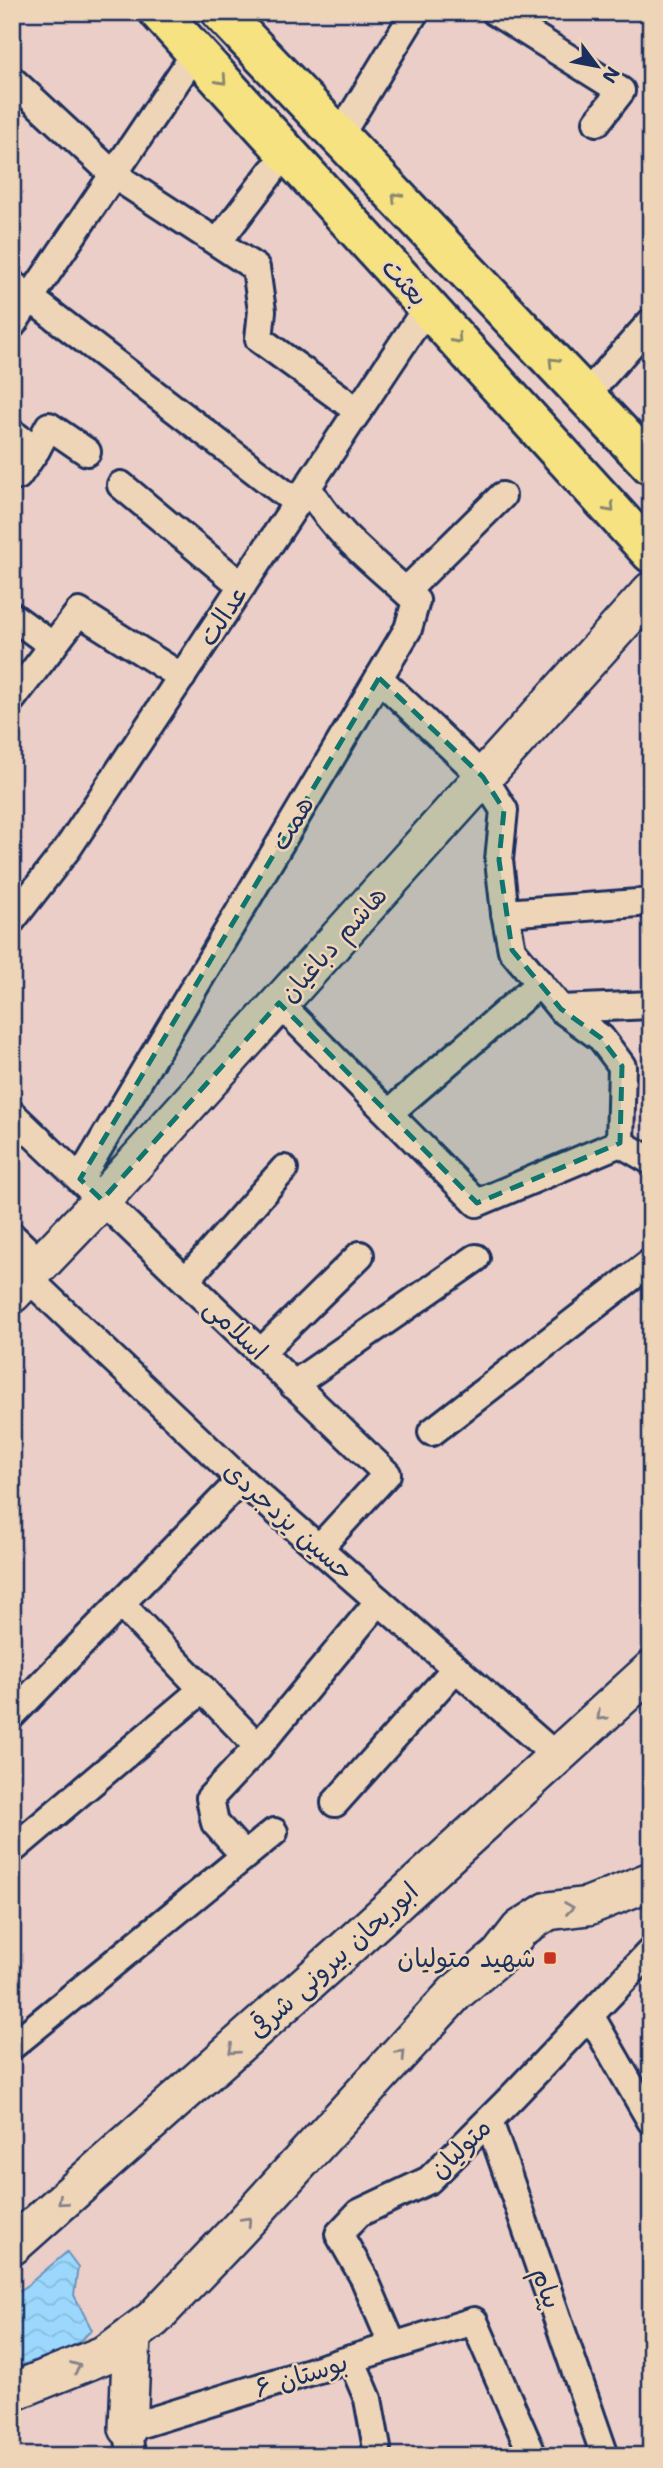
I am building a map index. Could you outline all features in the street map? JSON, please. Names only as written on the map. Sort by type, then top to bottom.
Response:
[{"type":"main road","name":"بعثت","points":[[159,12],[651,553]]},
{"type":"main road","name":"بعثت","points":[[221,12],[651,465]]},
{"type":"main road","name":"هاشم دباغیان","points":[[27,1279],[91,1190],[279,1003],[651,591]]},
{"type":"main road","name":"ابوریحان بیرونی شرقی","points":[[12,2246],[348,1947],[651,1670]]},
{"type":"main road","points":[[12,2392],[106,2354],[153,2319],[455,1993],[499,1956],[520,1929],[548,1911],[588,1906],[651,1881]]},
{"type":"main road","points":[[130,2442],[132,2335]]},
{"type":"street","points":[[340,138],[415,12]]},
{"type":"street","points":[[495,12],[621,91],[597,122]]},
{"type":"street","points":[[12,325],[21,291],[114,175],[196,52]]},
{"type":"street","points":[[12,80],[114,175],[256,268],[262,311],[259,339],[358,411]]},
{"type":"street","points":[[218,242],[272,172]]},
{"type":"street","points":[[21,291],[302,495],[356,548],[406,591],[502,496]]},
{"type":"street","name":"عدالت","points":[[12,920],[68,848],[427,307]]},
{"type":"street","points":[[584,396],[651,322]]},
{"type":"street","points":[[18,475],[49,426],[87,452]]},
{"type":"street","points":[[12,433],[36,450]]},
{"type":"street","points":[[121,485],[242,586]]},
{"type":"street","name":"همت","points":[[91,1190],[408,629],[416,601],[406,591]]},
{"type":"street","points":[[12,699],[79,612],[182,677]]},
{"type":"street","points":[[12,616],[53,646]]},
{"type":"street","points":[[379,678],[483,777],[505,810],[499,860],[512,950],[562,1009],[601,1038],[622,1066],[620,1143]]},
{"type":"street","points":[[505,913],[651,902]]},
{"type":"street","points":[[389,1113],[540,983]]},
{"type":"street","points":[[279,1003],[477,1203],[620,1143]]},
{"type":"street","points":[[562,1009],[651,1005]]},
{"type":"street","name":"اسلامی","points":[[12,1114],[387,1474],[318,1548]]},
{"type":"street","points":[[620,1143],[651,1161]]},
{"type":"street","points":[[186,1280],[284,1169]]},
{"type":"street","name":"حسین یزدجردی","points":[[12,1237],[27,1279],[241,1480],[557,1757]]},
{"type":"street","points":[[260,1353],[360,1255]]},
{"type":"street","points":[[293,1385],[476,1258]]},
{"type":"street","points":[[432,1432],[651,1262]]},
{"type":"street","points":[[12,1715],[241,1480]]},
{"type":"street","points":[[244,1854],[215,1823],[210,1798],[258,1746],[379,1601]]},
{"type":"street","points":[[121,1604],[258,1746]]},
{"type":"street","points":[[335,1803],[456,1668]]},
{"type":"street","points":[[12,1850],[203,1689]]},
{"type":"street","points":[[12,2046],[274,1832]]},
{"type":"street","name":"متولیان","points":[[393,2346],[364,2278],[339,2234],[359,2213],[429,2180],[651,1951]]},
{"type":"street","points":[[590,2015],[651,2121]]},
{"type":"street","name":"پیام","points":[[489,2120],[604,2456]]},
{"type":"street","name":"بوستان ۶","points":[[130,2442],[351,2359],[474,2321],[533,2456]]},
{"type":"street","points":[[351,2359],[368,2399],[377,2448],[375,2456]]},
{"type":"highlighted area","points":[[379,678],[483,777],[504,810],[499,860],[512,950],[561,1009],[601,1038],[622,1066],[620,1143],[477,1203],[279,1003],[102,1200],[80,1179]]},
{"type":"water","points":[[67,2252],[78,2267],[74,2295],[92,2330],[71,2349],[12,2368],[12,2294],[24,2288]]},
{"type":"place","name":"شهید متولیان","points":[[550,1958]]}]
